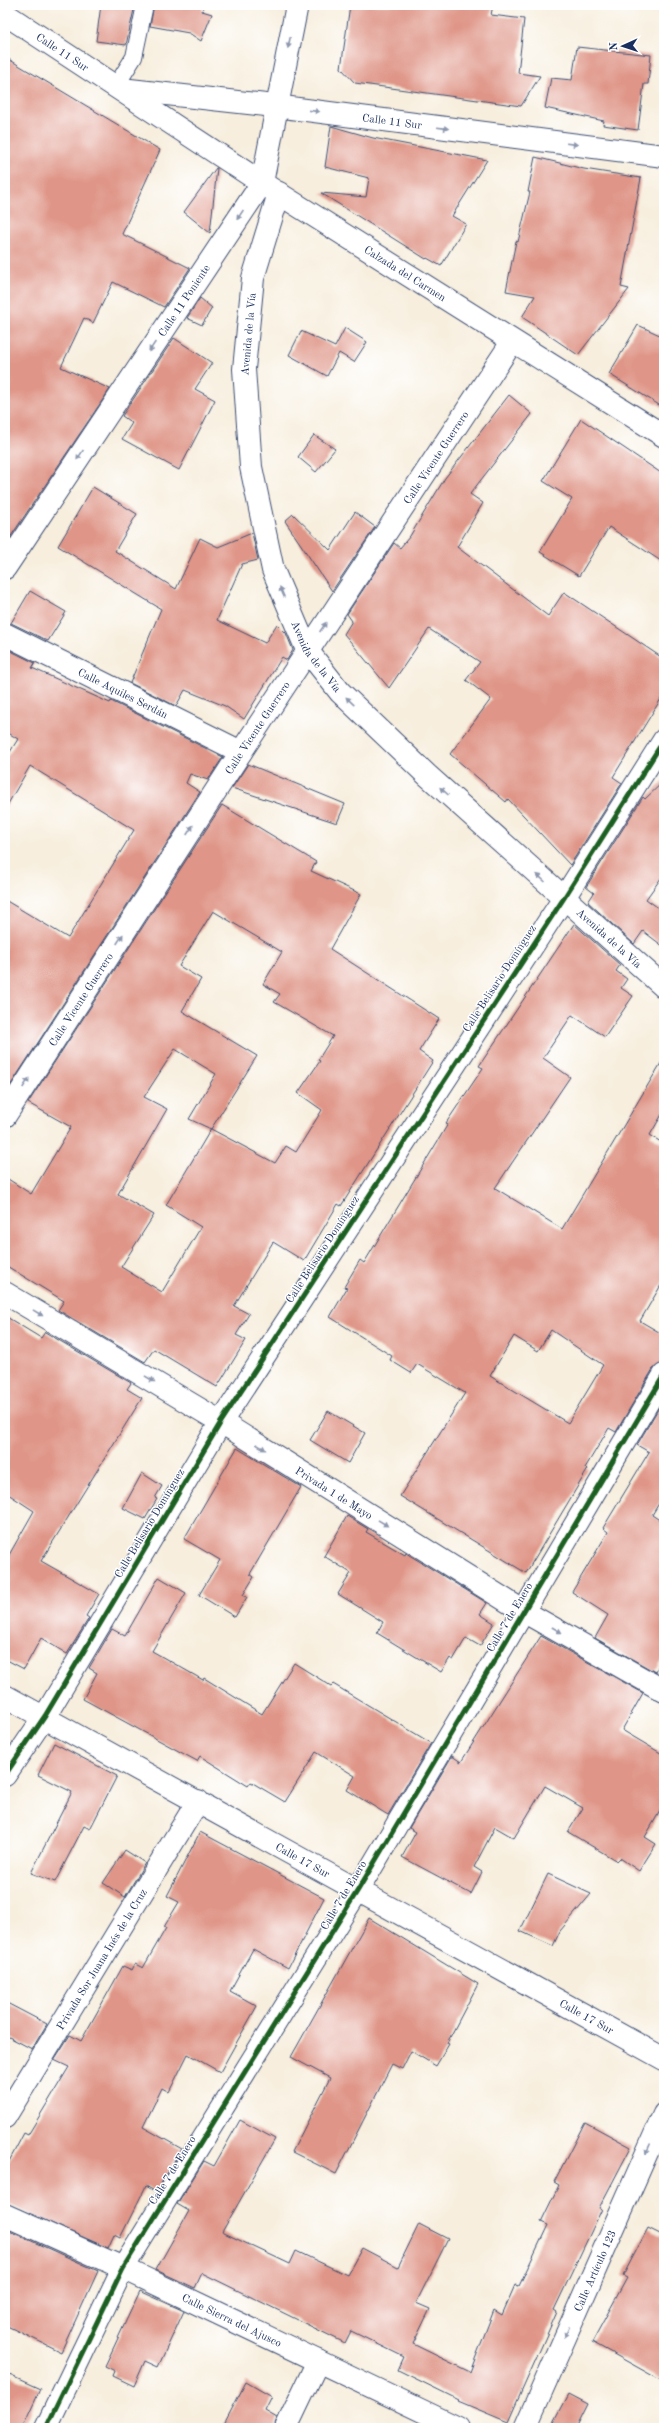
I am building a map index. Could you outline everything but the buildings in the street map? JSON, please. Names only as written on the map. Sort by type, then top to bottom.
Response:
[{"type":"street","name":"Calle 11 Poniente","points":[[5,568],[270,188],[275,106],[297,5]]},
{"type":"street","name":"Calle 11 Sur","points":[[5,14],[150,108]]},
{"type":"street","name":"Calle 11 Sur","points":[[118,87],[664,156]]},
{"type":"street","name":"Calzada del Carmen","points":[[150,108],[270,188],[512,342],[664,436]]},
{"type":"street","name":"Avenida de la Vía","points":[[270,188],[253,278],[244,369],[251,467],[273,570],[307,650],[340,692],[427,775],[664,987]]},
{"type":"street","name":"Calle Vicente Guerrero","points":[[5,1116],[307,650],[512,342]]},
{"type":"street","name":"Calle Aquiles Serdán","points":[[5,634],[241,752]]},
{"type":"street","name":"Calle Belisario Domínguez","points":[[5,1775],[45,1716],[221,1422],[564,898],[664,740]]},
{"type":"street","name":"Privada 1 de Mayo","points":[[5,1293],[221,1422],[523,1611],[664,1691]]},
{"type":"street","name":"Calle 7 de Enero","points":[[46,2428],[123,2268],[358,1890],[664,1375]]},
{"type":"street","name":"Calle 17 Sur","points":[[5,1696],[45,1716],[664,2059]]},
{"type":"street","name":"Privada Sor Juana Inés de la Cruz","points":[[5,2117],[198,1801]]},
{"type":"street","name":"Calle Artículo 123","points":[[524,2428],[664,2114]]},
{"type":"street","name":"Calle Sierra del Ajusco","points":[[5,2215],[123,2268],[458,2428]]},
{"type":"street","points":[[286,2428],[318,2361]]},
{"type":"lane","points":[[118,87],[134,57],[145,5]]},
{"type":"cycle path","points":[[5,1775],[45,1716],[221,1422],[564,898],[664,740]]},
{"type":"cycle path","points":[[46,2428],[123,2268],[358,1890],[664,1375]]}]
